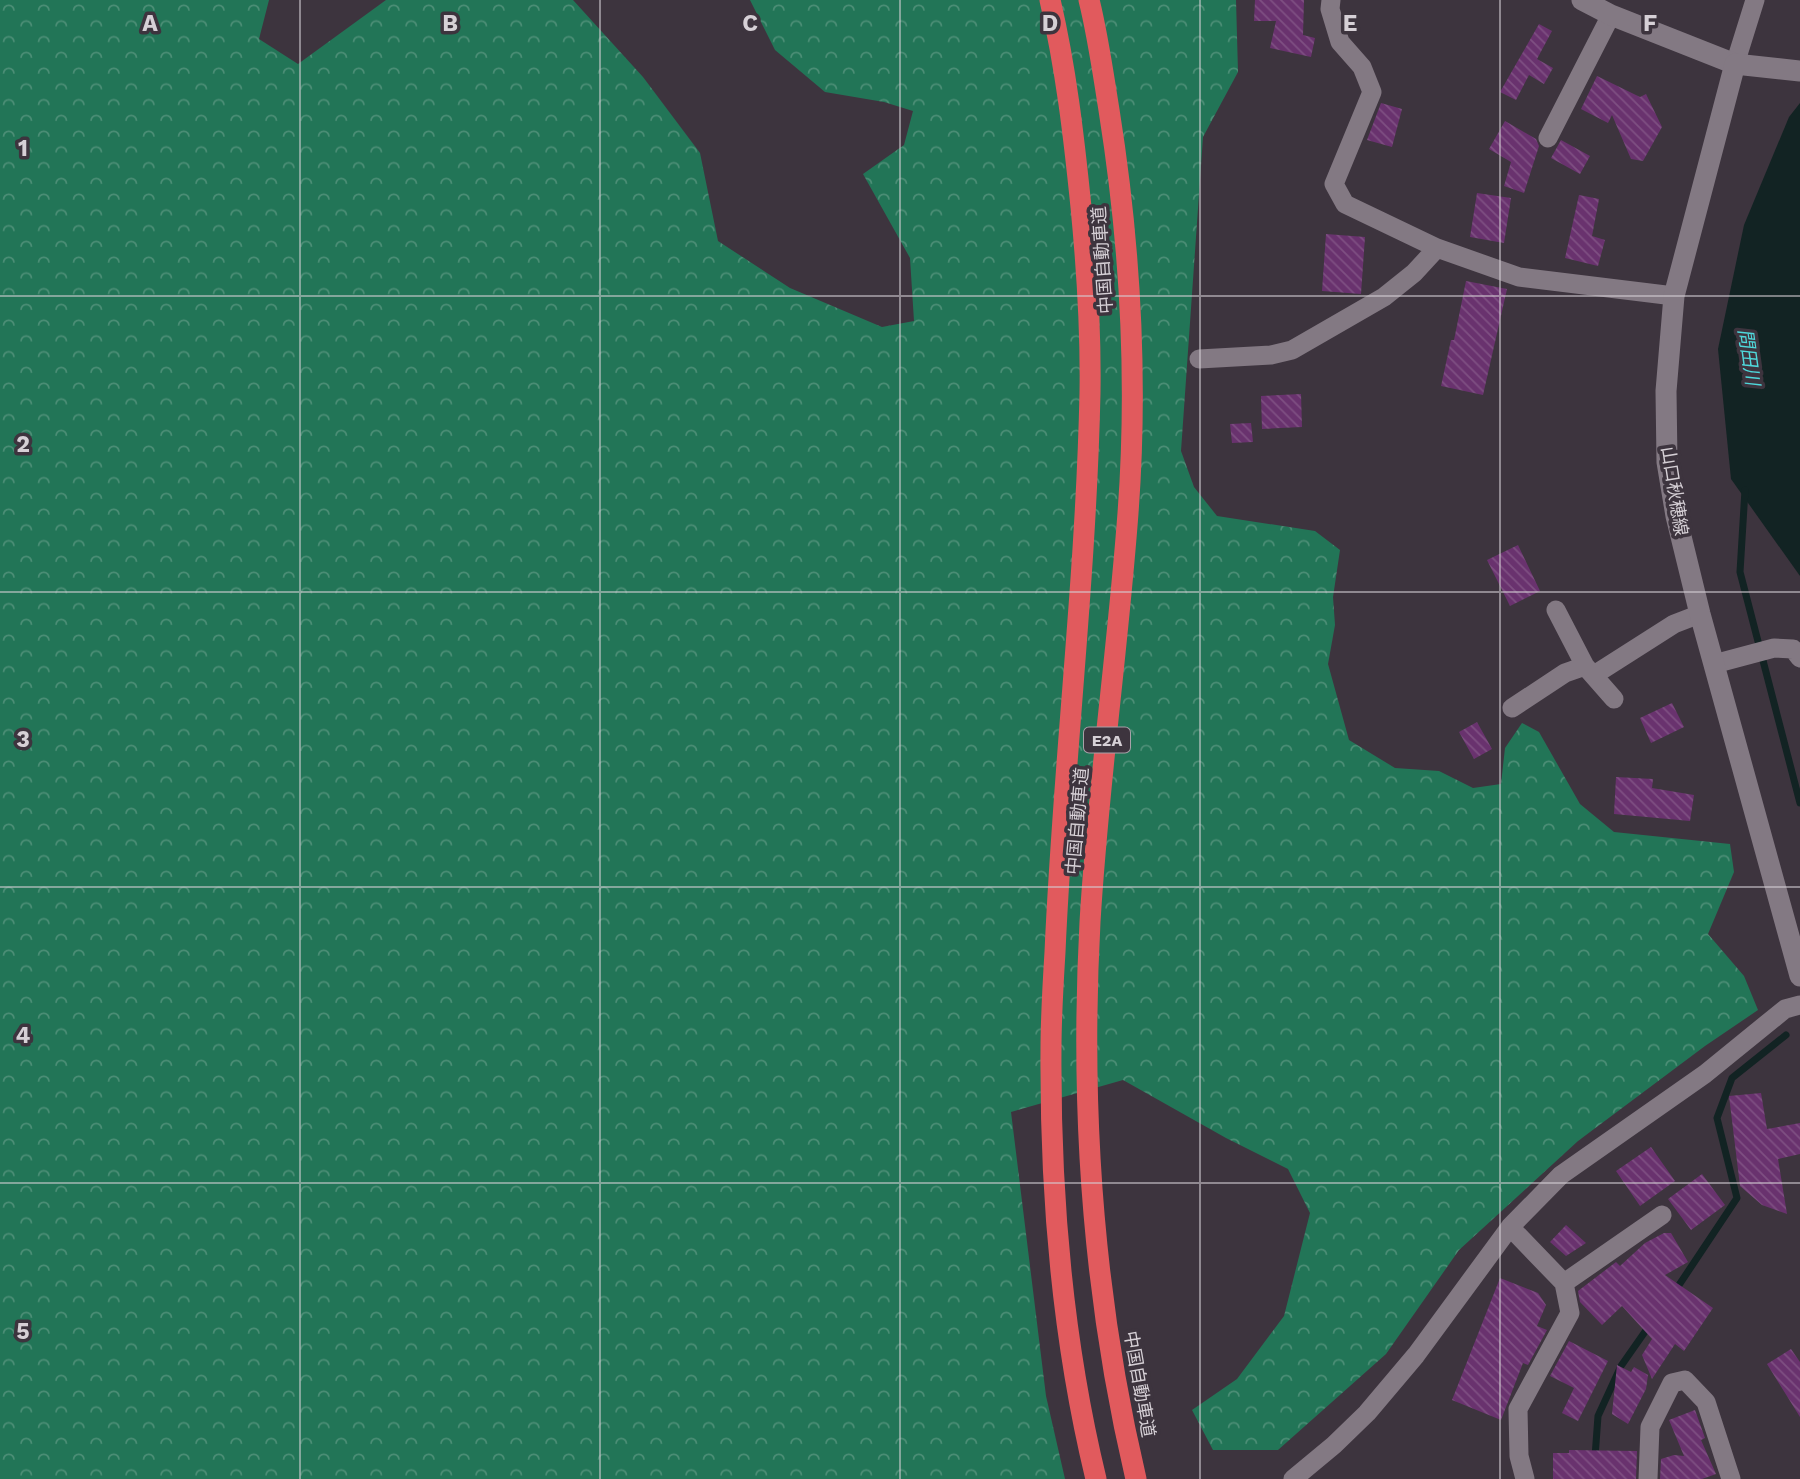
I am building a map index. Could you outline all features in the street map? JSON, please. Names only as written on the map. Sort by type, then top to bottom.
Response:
[{"type":"highway","name":"中国自動車道","points":[[1051,0],[1059,36],[1076,161],[1088,281],[1090,390],[1086,507],[1056,915],[1051,1048],[1054,1202],[1066,1316],[1085,1432],[1096,1479]]},
{"type":"highway","name":"中国自動車道","points":[[1089,0],[1117,161],[1128,280],[1131,391],[1128,510],[1090,922],[1087,1075],[1093,1196],[1104,1310],[1136,1479]]},
{"type":"main road","points":[[1582,0],[1611,15],[1735,64],[1800,71]]},
{"type":"main road","name":"山口秋穂線","points":[[1735,64],[1674,296],[1666,391],[1667,462],[1676,516],[1700,614],[1800,976]]},
{"type":"street","points":[[1331,0],[1330,9],[1340,42],[1362,67],[1372,92],[1334,184],[1345,204],[1437,248],[1519,277],[1674,296]]},
{"type":"street","points":[[1735,64],[1755,0]]},
{"type":"street","points":[[1548,138],[1611,15]]},
{"type":"street","points":[[1199,359],[1271,355],[1292,350],[1384,297],[1414,273],[1437,248]]},
{"type":"street","points":[[1556,610],[1589,670],[1614,699]]},
{"type":"street","points":[[1511,708],[1565,673],[1589,670],[1674,624],[1700,614]]},
{"type":"street","points":[[1714,664],[1774,648],[1793,649],[1800,658]]},
{"type":"street","points":[[1293,1479],[1367,1413],[1416,1355],[1510,1227],[1561,1175],[1705,1074],[1785,1009],[1800,1005]]},
{"type":"street","points":[[1564,1283],[1662,1215]]},
{"type":"street","points":[[1510,1227],[1564,1283],[1570,1313],[1518,1409],[1519,1456],[1525,1479]]},
{"type":"street","points":[[1648,1479],[1650,1427],[1672,1383],[1685,1380],[1706,1402],[1731,1479]]},
{"type":"green space","points":[[0,0],[269,0],[259,39],[298,64],[386,0],[573,0],[643,77],[700,153],[718,241],[790,288],[882,327],[914,321],[910,258],[863,174],[904,145],[913,111],[884,102],[825,92],[775,50],[750,0],[1236,0],[1238,72],[1203,137],[1181,451],[1194,487],[1217,516],[1315,531],[1340,550],[1333,597],[1335,625],[1328,664],[1349,740],[1395,768],[1439,771],[1473,788],[1501,784],[1505,748],[1522,723],[1539,732],[1580,804],[1614,832],[1730,844],[1734,872],[1708,934],[1744,976],[1758,1010],[1578,1141],[1459,1250],[1386,1354],[1278,1450],[1213,1450],[1192,1410],[1237,1379],[1284,1316],[1310,1213],[1288,1169],[1226,1138],[1123,1080],[1011,1112],[1046,1396],[1065,1479],[0,1479]]},
{"type":"water","name":"問田川","points":[[1800,103],[1800,576],[1731,479],[1718,349],[1744,225],[1789,117]]},
{"type":"building","points":[[1255,0],[1304,0],[1303,35],[1315,38],[1311,57],[1270,48],[1276,21],[1254,21]]},
{"type":"building","points":[[1539,24],[1552,31],[1537,59],[1553,68],[1544,84],[1529,75],[1516,100],[1500,92]]},
{"type":"building","points":[[1597,76],[1640,97],[1646,94],[1662,127],[1643,161],[1631,159],[1612,115],[1608,123],[1581,109]]},
{"type":"building","points":[[1381,103],[1402,109],[1392,147],[1367,140]]},
{"type":"building","points":[[1505,121],[1536,139],[1539,146],[1524,193],[1504,186],[1511,162],[1489,149]]},
{"type":"building","points":[[1561,140],[1590,156],[1580,174],[1551,158]]},
{"type":"building","points":[[1477,193],[1511,198],[1504,243],[1470,237]]},
{"type":"building","points":[[1579,195],[1599,199],[1592,236],[1605,240],[1598,266],[1565,258]]},
{"type":"building","points":[[1326,234],[1365,237],[1361,294],[1322,291]]},
{"type":"building","points":[[1466,281],[1507,289],[1483,395],[1441,386]]},
{"type":"building","points":[[1301,394],[1302,427],[1262,429],[1261,396]]},
{"type":"building","points":[[1251,423],[1253,442],[1232,443],[1230,424]]},
{"type":"building","points":[[1518,545],[1540,591],[1510,606],[1487,560]]},
{"type":"building","points":[[1672,703],[1684,727],[1651,743],[1640,718]]},
{"type":"building","points":[[1477,722],[1492,749],[1474,759],[1459,732]]},
{"type":"building","points":[[1616,777],[1653,779],[1652,788],[1694,795],[1690,821],[1614,814]]},
{"type":"building","points":[[1761,1093],[1767,1129],[1800,1123],[1800,1154],[1778,1159],[1787,1214],[1762,1205],[1740,1186],[1729,1096]]},
{"type":"building","points":[[1651,1147],[1675,1181],[1640,1206],[1616,1171]]},
{"type":"building","points":[[1702,1174],[1725,1205],[1691,1230],[1668,1199]]},
{"type":"building","points":[[1566,1225],[1586,1243],[1566,1256],[1550,1242]]},
{"type":"building","points":[[1664,1233],[1671,1233],[1688,1262],[1665,1275],[1713,1308],[1684,1351],[1675,1344],[1652,1379],[1642,1355],[1652,1339],[1622,1306],[1602,1325],[1580,1302],[1578,1291],[1616,1262],[1620,1266],[1645,1243]]},
{"type":"building","points":[[1500,1278],[1538,1293],[1546,1305],[1537,1326],[1547,1330],[1528,1365],[1523,1363],[1501,1420],[1452,1400]]},
{"type":"building","points":[[1569,1341],[1608,1361],[1578,1421],[1562,1413],[1574,1388],[1550,1376]]},
{"type":"building","points":[[1791,1349],[1800,1362],[1800,1417],[1767,1364]]},
{"type":"building","points":[[1617,1365],[1631,1372],[1634,1367],[1648,1375],[1646,1389],[1628,1424],[1612,1414]]},
{"type":"building","points":[[1695,1410],[1705,1438],[1701,1440],[1716,1474],[1702,1479],[1660,1479],[1661,1459],[1674,1455],[1684,1456],[1669,1420]]},
{"type":"building","points":[[1569,1450],[1637,1451],[1636,1479],[1553,1479],[1553,1453],[1569,1453]]},
{"type":"waterway","points":[[1745,490],[1740,572],[1800,803]]},
{"type":"waterway","points":[[1675,1291],[1737,1198],[1717,1118],[1732,1078],[1786,1035]]},
{"type":"waterway","points":[[1595,1457],[1598,1416],[1621,1366],[1649,1326]]}]
